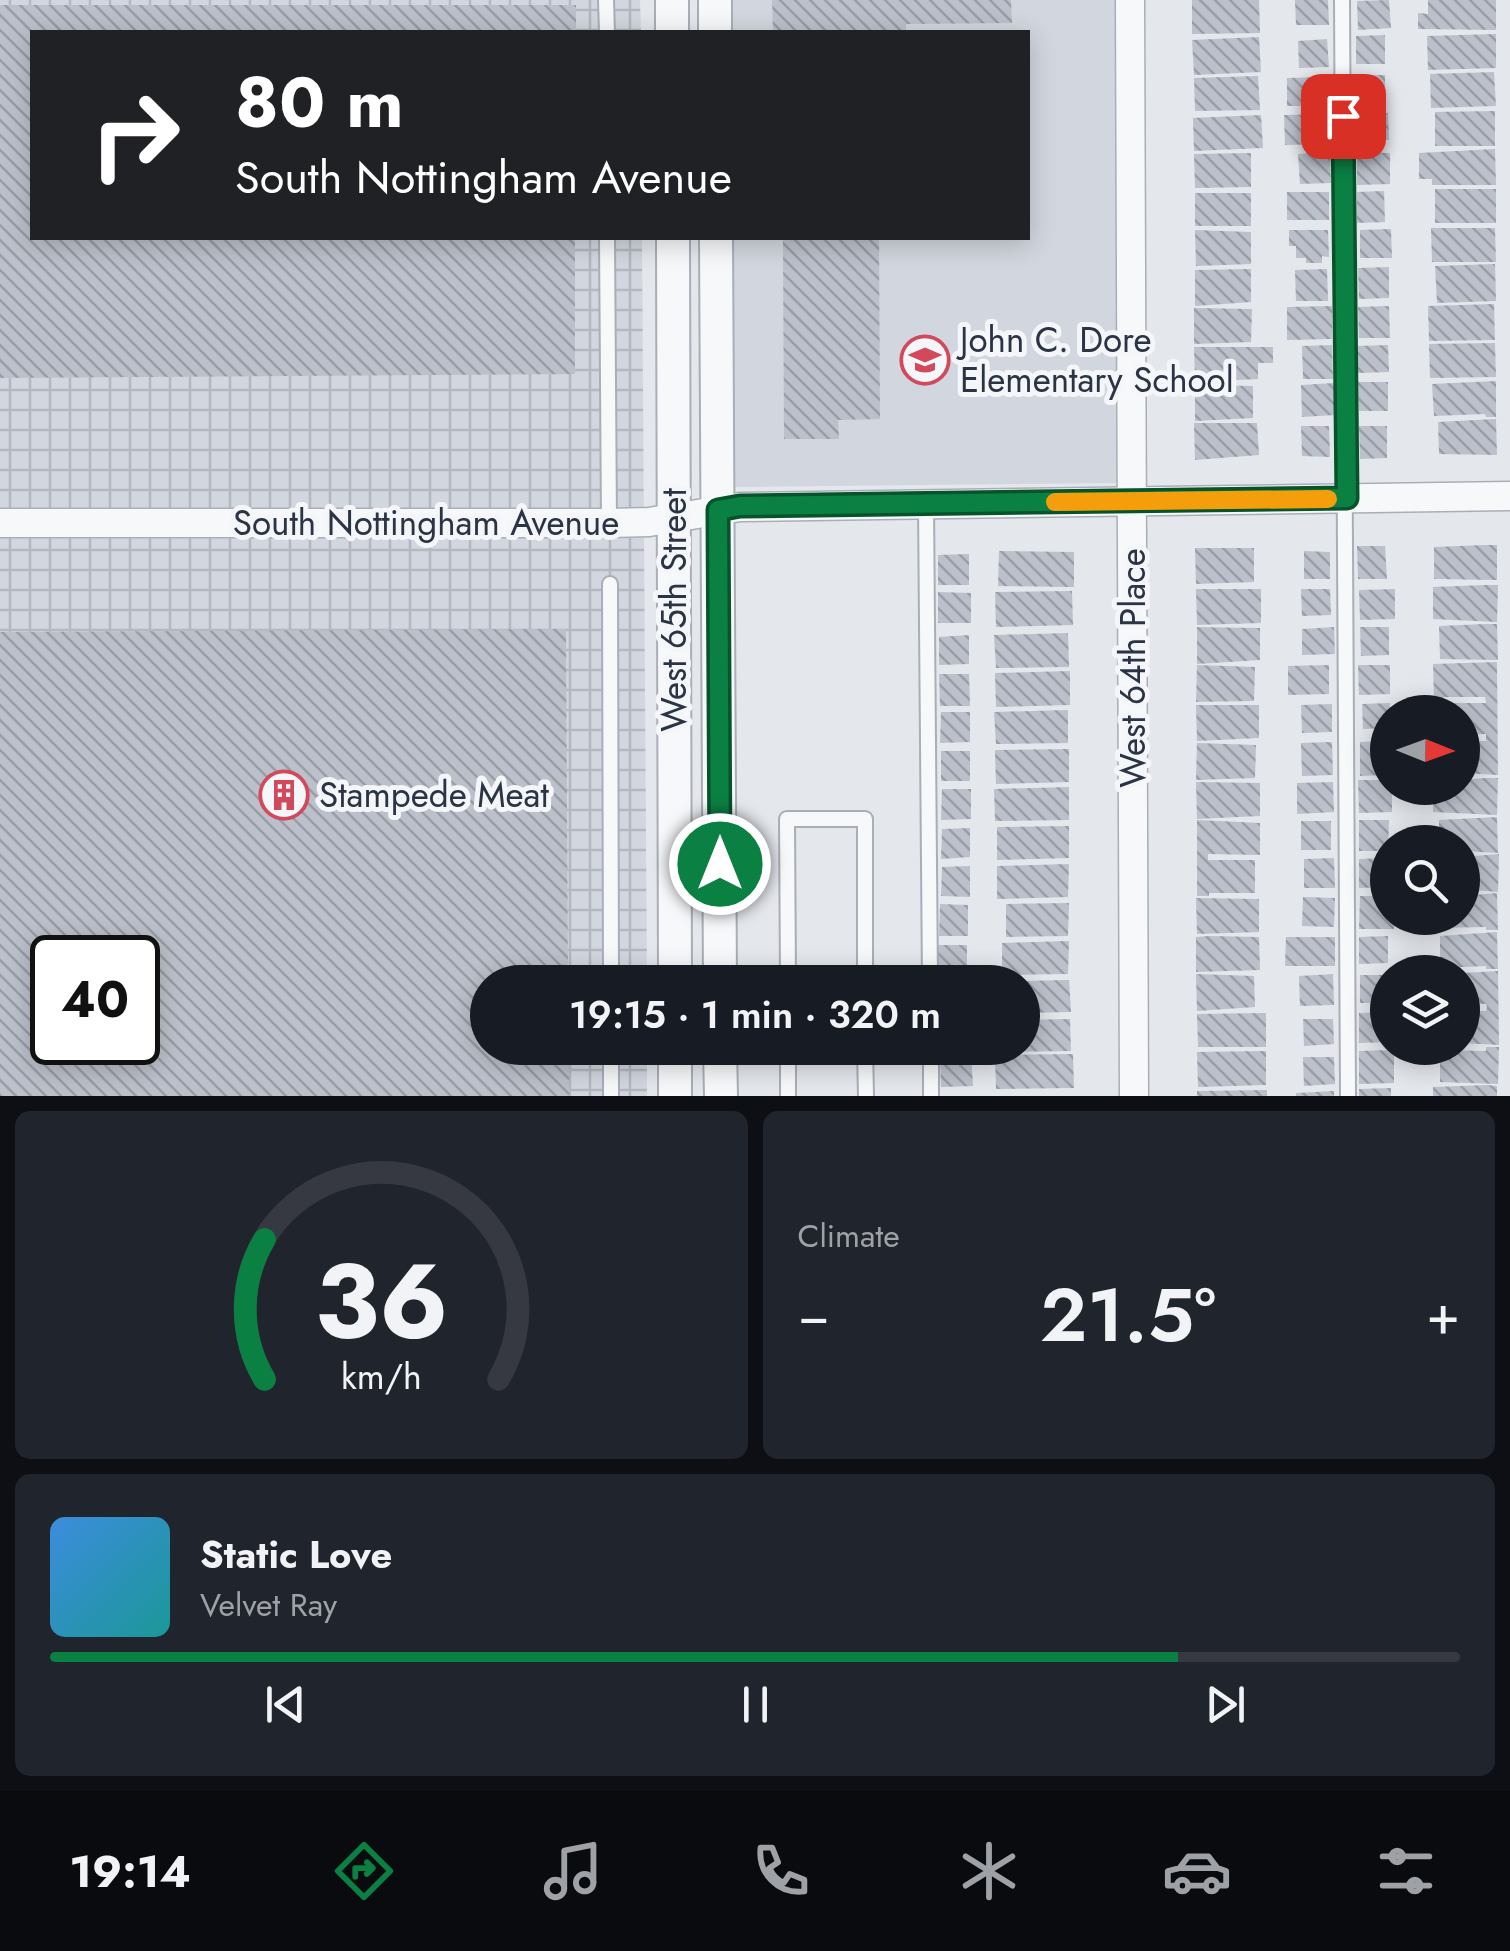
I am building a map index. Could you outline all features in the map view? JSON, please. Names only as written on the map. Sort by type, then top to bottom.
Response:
[{"type":"street","points":[[672,0],[672,30]]},
{"type":"street","points":[[715,0],[715,30]]},
{"type":"street","name":"West 64th Place","points":[[1130,0],[1134,1096]]},
{"type":"street","name":"West 65th Street","points":[[672,240],[675,965]]},
{"type":"street","name":"West 65th Street","points":[[716,240],[720,965]]},
{"type":"street","name":"South Nottingham Avenue","points":[[0,523],[608,523],[673,518],[740,506],[1510,496]]},
{"type":"street","points":[[675,1065],[675,1096]]},
{"type":"street","points":[[720,1065],[721,1096]]},
{"type":"lane","points":[[606,0],[606,30]]},
{"type":"lane","points":[[1342,0],[1348,1096]]},
{"type":"lane","points":[[608,240],[608,523]]},
{"type":"lane","points":[[926,504],[930,965]]},
{"type":"lane","points":[[610,584],[610,965]]},
{"type":"lane","points":[[788,965],[788,819],[865,819],[865,965]]},
{"type":"lane","points":[[611,1065],[611,1096]]},
{"type":"lane","points":[[788,1065],[788,1096]]},
{"type":"lane","points":[[866,1065],[866,1096]]},
{"type":"lane","points":[[931,1065],[931,1096]]},
{"type":"shaded area","points":[[0,0],[640,0],[641,30],[30,30],[30,240],[642,240],[647,965],[470,965],[470,1065],[647,1065],[647,1096],[0,1096]]},
{"type":"shaded area","name":"John C. Dore Elementary School","points":[[730,0],[1115,0],[1120,483],[731,487],[730,240],[1030,240],[1030,30],[730,30]]},
{"type":"building","points":[[772,0],[1011,0],[1012,23],[906,24],[906,30],[773,30]]},
{"type":"building","points":[[1192,0],[1259,0],[1260,33],[1192,34]]},
{"type":"building","points":[[1295,0],[1328,0],[1329,25],[1296,25]]},
{"type":"building","points":[[1389,0],[1391,28],[1358,30],[1357,1]]},
{"type":"building","points":[[1428,0],[1496,0],[1496,30],[1418,29],[1418,13],[1428,14]]},
{"type":"building","points":[[0,5],[576,5],[576,30],[30,30],[30,240],[575,240],[575,374],[0,378]]},
{"type":"building","points":[[1496,34],[1496,68],[1428,70],[1427,36]]},
{"type":"building","points":[[1385,35],[1385,64],[1356,64],[1356,36]]},
{"type":"building","points":[[1259,37],[1261,72],[1194,75],[1192,40]]},
{"type":"building","points":[[1327,39],[1329,67],[1299,68],[1298,41]]},
{"type":"building","points":[[1494,72],[1496,106],[1431,108],[1430,74]]},
{"type":"building","points":[[1357,75],[1385,75],[1385,102],[1357,102]]},
{"type":"building","points":[[1258,76],[1260,110],[1195,111],[1194,78]]},
{"type":"building","points":[[1328,77],[1329,106],[1287,106],[1287,78]]},
{"type":"building","points":[[1495,111],[1495,146],[1435,146],[1435,112]]},
{"type":"building","points":[[1357,113],[1388,113],[1389,140],[1358,140]]},
{"type":"building","points":[[1327,114],[1328,144],[1285,145],[1284,115]]},
{"type":"building","points":[[1261,115],[1263,148],[1194,151],[1193,118]]},
{"type":"building","points":[[1495,149],[1496,185],[1432,185],[1432,179],[1419,179],[1419,153]]},
{"type":"building","points":[[1330,152],[1331,183],[1300,184],[1298,154]]},
{"type":"building","points":[[1357,152],[1390,153],[1390,184],[1357,185]]},
{"type":"building","points":[[1251,153],[1251,187],[1195,188],[1194,154]]},
{"type":"building","points":[[1435,189],[1496,189],[1496,223],[1435,223]]},
{"type":"building","points":[[1384,191],[1385,222],[1357,223],[1357,192]]},
{"type":"building","points":[[1287,192],[1329,192],[1329,220],[1287,220]]},
{"type":"building","points":[[1195,193],[1251,193],[1251,226],[1195,226]]},
{"type":"building","points":[[1431,228],[1495,228],[1496,262],[1432,262]]},
{"type":"building","points":[[1391,229],[1392,258],[1360,258],[1360,230]]},
{"type":"building","points":[[1195,230],[1251,232],[1251,264],[1196,266]]},
{"type":"building","points":[[1289,230],[1328,230],[1329,257],[1322,256],[1322,263],[1306,263],[1306,258],[1296,258],[1296,246],[1289,246]]},
{"type":"building","points":[[783,240],[879,240],[880,419],[838,420],[839,439],[784,439]]},
{"type":"building","points":[[1495,264],[1496,301],[1437,303],[1435,266]]},
{"type":"building","points":[[1389,267],[1389,298],[1359,299],[1358,268]]},
{"type":"building","points":[[1251,269],[1251,302],[1195,306],[1195,270]]},
{"type":"building","points":[[1327,269],[1328,301],[1296,301],[1295,270]]},
{"type":"building","points":[[1494,304],[1495,340],[1429,341],[1428,306]]},
{"type":"building","points":[[1332,306],[1332,339],[1287,340],[1287,307]]},
{"type":"building","points":[[1389,306],[1390,338],[1359,338],[1358,307]]},
{"type":"building","points":[[1194,308],[1252,309],[1251,342],[1194,344]]},
{"type":"building","points":[[1495,343],[1496,377],[1430,378],[1429,344]]},
{"type":"building","points":[[1332,345],[1333,379],[1303,379],[1302,346]]},
{"type":"building","points":[[1388,345],[1389,372],[1358,373],[1358,346]]},
{"type":"building","points":[[1194,347],[1273,347],[1273,363],[1258,363],[1258,379],[1195,382]]},
{"type":"building","points":[[1496,381],[1496,417],[1434,416],[1432,384]]},
{"type":"building","points":[[1358,382],[1388,382],[1388,411],[1359,411]]},
{"type":"building","points":[[1334,383],[1335,415],[1302,417],[1301,385]]},
{"type":"building","points":[[1195,385],[1253,386],[1253,418],[1195,421]]},
{"type":"building","points":[[1496,419],[1497,455],[1439,454],[1438,422]]},
{"type":"building","points":[[1194,423],[1257,423],[1259,455],[1195,460]]},
{"type":"building","points":[[1301,426],[1329,426],[1330,457],[1302,456]]},
{"type":"building","points":[[1359,426],[1387,426],[1387,458],[1360,459]]},
{"type":"building","points":[[1497,545],[1497,580],[1434,579],[1434,547]]},
{"type":"building","points":[[1357,546],[1385,546],[1387,579],[1358,579]]},
{"type":"building","points":[[1195,548],[1254,548],[1254,582],[1196,584]]},
{"type":"building","points":[[999,551],[1074,552],[1074,587],[998,586]]},
{"type":"building","points":[[1304,551],[1330,552],[1330,579],[1304,579]]},
{"type":"building","points":[[969,554],[969,585],[938,585],[938,555]]},
{"type":"building","points":[[1498,585],[1497,622],[1433,619],[1433,587]]},
{"type":"building","points":[[1196,589],[1261,589],[1261,623],[1197,625]]},
{"type":"building","points":[[1301,589],[1330,589],[1331,615],[1302,616]]},
{"type":"building","points":[[1395,589],[1395,619],[1360,620],[1359,590]]},
{"type":"building","points":[[1072,591],[1073,625],[996,627],[995,592]]},
{"type":"building","points":[[938,592],[971,593],[971,623],[938,623]]},
{"type":"building","points":[[1497,624],[1498,660],[1440,659],[1439,626]]},
{"type":"building","points":[[1197,627],[1260,628],[1260,660],[1197,664]]},
{"type":"building","points":[[1334,627],[1335,654],[1302,655],[1302,629]]},
{"type":"building","points":[[1360,627],[1389,627],[1389,655],[1361,656]]},
{"type":"building","name":"Stampede Meat","points":[[566,629],[568,965],[470,965],[470,1065],[569,1065],[569,1096],[0,1096],[0,632]]},
{"type":"building","points":[[1068,633],[1069,667],[996,668],[994,635]]},
{"type":"building","points":[[969,635],[969,664],[939,665],[939,637]]},
{"type":"building","points":[[1497,662],[1498,775],[1480,774],[1480,741],[1486,741],[1486,734],[1480,734],[1480,703],[1486,703],[1485,697],[1434,695],[1433,664]]},
{"type":"building","points":[[1197,665],[1255,667],[1254,701],[1196,702]]},
{"type":"building","points":[[1329,665],[1329,694],[1288,695],[1288,666]]},
{"type":"building","points":[[1358,665],[1390,665],[1390,694],[1359,695]]},
{"type":"building","points":[[1070,671],[1070,705],[996,707],[995,673]]},
{"type":"building","points":[[939,674],[969,674],[970,706],[940,706]]},
{"type":"building","points":[[1332,704],[1332,732],[1302,733],[1301,705]]},
{"type":"building","points":[[1362,704],[1370,704],[1370,729],[1363,729]]},
{"type":"building","points":[[1196,705],[1259,705],[1259,738],[1197,741]]},
{"type":"building","points":[[1068,710],[1068,743],[996,744],[994,712]]},
{"type":"building","points":[[941,712],[970,712],[970,742],[940,743]]},
{"type":"building","points":[[1332,742],[1333,775],[1302,776],[1301,743]]},
{"type":"building","points":[[1360,742],[1370,742],[1370,776],[1360,776]]},
{"type":"building","points":[[1197,743],[1256,745],[1255,778],[1196,780]]},
{"type":"building","points":[[1069,749],[1069,782],[996,784],[995,750]]},
{"type":"building","points":[[941,751],[970,751],[970,781],[941,781]]},
{"type":"building","points":[[1498,778],[1497,815],[1433,812],[1433,805],[1480,805],[1480,779]]},
{"type":"building","points":[[1358,780],[1370,780],[1370,805],[1392,805],[1392,812],[1359,813]]},
{"type":"building","points":[[1196,782],[1260,783],[1260,816],[1197,819]]},
{"type":"building","points":[[1333,782],[1334,812],[1297,814],[1297,783]]},
{"type":"building","points":[[1069,787],[1069,820],[995,821],[994,789]]},
{"type":"building","points":[[942,789],[971,789],[971,819],[941,820]]},
{"type":"building","points":[[1497,817],[1498,853],[1480,852],[1480,825],[1439,825],[1439,820]]},
{"type":"building","points":[[1197,820],[1260,823],[1260,855],[1208,854],[1208,860],[1255,860],[1255,893],[1197,896]]},
{"type":"building","points":[[1359,820],[1389,820],[1389,825],[1370,825],[1370,851],[1359,851]]},
{"type":"building","points":[[1301,821],[1331,821],[1331,850],[1301,850]]},
{"type":"building","points":[[1069,826],[1069,858],[997,860],[997,827]]},
{"type":"building","points":[[970,828],[970,857],[941,859],[942,829]]},
{"type":"building","points":[[1499,854],[1498,892],[1480,890],[1480,856]]},
{"type":"building","points":[[1334,858],[1335,888],[1304,888],[1304,859]]},
{"type":"building","points":[[1359,859],[1370,859],[1370,888],[1359,888]]},
{"type":"building","points":[[1069,864],[1068,897],[997,899],[997,866]]},
{"type":"building","points":[[970,866],[970,897],[941,896],[942,867]]},
{"type":"building","points":[[1497,893],[1498,930],[1480,927],[1480,894]]},
{"type":"building","points":[[1360,896],[1370,896],[1370,929],[1359,929]]},
{"type":"building","points":[[1303,897],[1335,898],[1334,927],[1302,926]]},
{"type":"building","points":[[1196,898],[1259,899],[1259,932],[1197,934]]},
{"type":"building","points":[[1069,903],[1068,936],[1006,937],[1006,904]]},
{"type":"building","points":[[940,904],[968,905],[968,936],[939,936]]},
{"type":"building","points":[[1497,932],[1498,969],[1480,966],[1480,955],[1440,955],[1440,936]]},
{"type":"building","points":[[1388,936],[1388,955],[1370,955],[1370,964],[1359,964],[1359,937]]},
{"type":"building","points":[[1196,937],[1259,937],[1260,970],[1196,972]]},
{"type":"building","points":[[1286,937],[1335,937],[1335,966],[1285,966]]},
{"type":"building","points":[[1069,941],[1068,974],[1040,974],[1040,965],[1002,965],[1002,943]]},
{"type":"building","points":[[938,945],[967,945],[967,965],[938,965]]},
{"type":"building","points":[[1498,971],[1499,1045],[1480,1044],[1480,1011],[1487,1007],[1480,1004],[1480,972]]},
{"type":"building","points":[[1196,974],[1254,976],[1255,1007],[1197,1011]]},
{"type":"building","points":[[1333,974],[1334,1005],[1300,1006],[1299,976]]},
{"type":"building","points":[[1360,975],[1370,975],[1370,1003],[1360,1003]]},
{"type":"building","points":[[1069,980],[1071,1012],[1040,1013],[1040,981]]},
{"type":"building","points":[[1266,1013],[1266,1047],[1198,1047],[1197,1014]]},
{"type":"building","points":[[1359,1013],[1370,1013],[1370,1043],[1359,1043]]},
{"type":"building","points":[[1070,1019],[1071,1051],[1040,1051],[1040,1020]]},
{"type":"building","points":[[1303,1019],[1333,1019],[1334,1044],[1304,1046]]},
{"type":"building","points":[[1486,1047],[1499,1047],[1498,1084],[1440,1082],[1440,1065],[1480,1065],[1480,1051],[1486,1051]]},
{"type":"building","points":[[1266,1051],[1266,1085],[1198,1087],[1197,1052]]},
{"type":"building","points":[[1359,1051],[1370,1051],[1370,1065],[1394,1065],[1394,1083],[1359,1084]]},
{"type":"building","points":[[1040,1054],[1073,1054],[1074,1088],[996,1089],[995,1065],[1040,1065]]},
{"type":"building","points":[[1303,1057],[1334,1057],[1335,1084],[1304,1086]]},
{"type":"building","points":[[940,1065],[972,1065],[973,1086],[941,1087]]},
{"type":"building","points":[[1497,1086],[1497,1096],[1433,1096],[1433,1087]]},
{"type":"building","points":[[1391,1088],[1391,1096],[1359,1096],[1359,1089]]},
{"type":"building","points":[[1267,1090],[1267,1096],[1197,1096],[1197,1091]]},
{"type":"building","points":[[1334,1091],[1334,1096],[1296,1096],[1296,1093]]},
{"type":"slow traffic","points":[[1055,502],[1328,499]]},
{"type":"place","name":"John C. Dore Elementary School","points":[[925,360]]},
{"type":"place","name":"Stampede Meat","points":[[284,795]]},
{"type":"route","points":[[720,864],[718,510],[740,506],[1347,498],[1343,116]]}]
